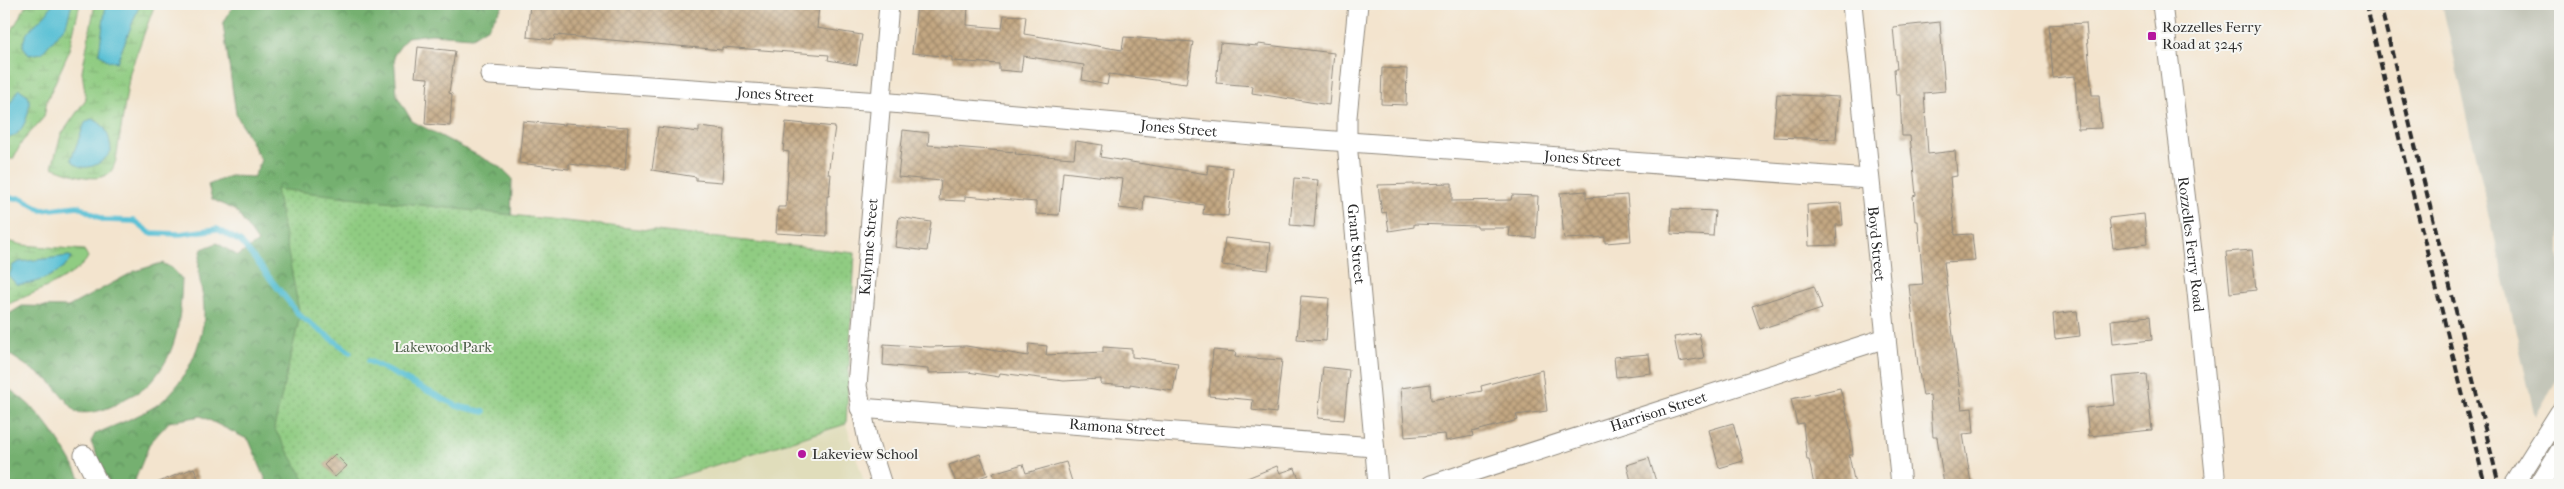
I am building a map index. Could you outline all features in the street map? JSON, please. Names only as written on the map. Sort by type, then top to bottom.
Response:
[{"type":"street","name":"Kalynne Street","points":[[882,485],[860,408],[857,386],[889,4]]},
{"type":"street","name":"Grant Street","points":[[1358,4],[1347,117],[1347,142],[1378,485]]},
{"type":"street","name":"Boyd Street","points":[[1852,4],[1902,485]]},
{"type":"street","name":"Rozzelles Ferry Road","points":[[2162,4],[2195,273],[2216,485]]},
{"type":"street","name":"Jones Street","points":[[490,76],[880,102],[1347,142],[1869,179]]},
{"type":"street","name":"Harrison Street","points":[[1431,485],[1886,338]]},
{"type":"street","name":"Ramona Street","points":[[860,408],[1374,447]]},
{"type":"street","points":[[2514,485],[2560,412]]},
{"type":"street","points":[[2539,485],[2560,451]]},
{"type":"street","points":[[84,455],[99,485]]},
{"type":"shaded area","points":[[2442,4],[2560,4],[2560,374],[2535,417]]},
{"type":"shaded area","name":"Lakeview School","points":[[846,424],[865,485],[652,485]]},
{"type":"green space","points":[[27,4],[80,4],[68,54],[47,100],[44,117],[22,142],[13,159],[4,159],[4,44]]},
{"type":"green space","points":[[95,4],[155,4],[130,72],[116,160],[110,173],[95,178],[72,174],[52,167],[61,135],[86,99],[82,72]]},
{"type":"green space","points":[[234,4],[504,4],[488,27],[472,37],[432,34],[407,37],[394,55],[397,96],[412,121],[500,167],[512,178],[511,230],[323,485],[268,485],[249,440],[201,416],[169,422],[150,443],[133,485],[110,485],[91,442],[95,434],[157,405],[167,397],[184,375],[197,348],[203,322],[204,309],[199,272],[202,249],[217,243],[238,256],[258,242],[236,211],[212,199],[208,185],[230,176],[254,177],[261,160],[236,114],[223,24]]},
{"type":"green space","name":"Lakewood Park","points":[[276,189],[855,253],[846,424],[652,485],[308,485],[274,428],[300,316]]},
{"type":"green space","points":[[4,240],[23,245],[84,250],[88,257],[74,272],[63,279],[4,306]]},
{"type":"green space","points":[[162,263],[172,268],[182,279],[179,322],[167,360],[149,384],[140,391],[106,409],[88,413],[76,412],[50,381],[4,351],[4,317],[22,306],[68,307],[135,271]]},
{"type":"green space","points":[[4,386],[18,395],[41,417],[69,457],[84,485],[4,485]]},
{"type":"water","points":[[52,4],[72,4],[66,25],[42,53],[29,55],[23,46],[24,39]]},
{"type":"water","points":[[106,4],[140,4],[117,62],[108,61],[99,53]]},
{"type":"water","points":[[19,89],[28,95],[29,108],[25,123],[16,135],[4,138],[4,113]]},
{"type":"water","points":[[91,119],[104,127],[110,141],[111,151],[97,164],[86,167],[80,166],[71,159],[85,123]]},
{"type":"water","points":[[72,257],[62,268],[39,281],[16,284],[9,276],[13,265],[19,262]]},
{"type":"building","points":[[530,4],[720,4],[784,9],[801,9],[802,4],[819,5],[817,28],[862,35],[857,65],[828,60],[829,55],[722,47],[722,50],[555,35],[554,40],[527,37]]},
{"type":"building","points":[[917,4],[968,4],[967,25],[1002,28],[1004,15],[1026,16],[1024,34],[1122,50],[1124,37],[1193,42],[1186,84],[1109,74],[1107,85],[1082,80],[1084,65],[1023,56],[1021,72],[999,70],[999,64],[952,61],[952,57],[912,53]]},
{"type":"building","points":[[1940,22],[1945,91],[1924,93],[1928,154],[1955,151],[1957,176],[1950,177],[1955,235],[1972,234],[1975,260],[1944,262],[1962,409],[1972,408],[1974,433],[1963,434],[1971,483],[1954,485],[1944,485],[1937,437],[1933,437],[1930,395],[1923,396],[1918,366],[1909,285],[1923,284],[1918,221],[1915,221],[1913,196],[1916,195],[1910,136],[1902,136],[1900,95],[1896,95],[1894,69],[1897,69],[1893,27]]},
{"type":"building","points":[[2086,23],[2092,95],[2099,95],[2101,128],[2078,129],[2075,76],[2053,78],[2049,25]]},
{"type":"building","points":[[1220,43],[1258,46],[1258,44],[1334,53],[1329,105],[1252,93],[1253,86],[1216,83]]},
{"type":"building","points":[[418,47],[455,51],[449,93],[452,94],[450,126],[425,124],[428,78],[415,77]]},
{"type":"building","points":[[1382,68],[1407,69],[1406,105],[1381,104]]},
{"type":"building","points":[[1777,94],[1839,97],[1836,139],[1773,137]]},
{"type":"building","points":[[523,121],[565,125],[565,123],[628,127],[625,170],[569,164],[569,169],[519,163]]},
{"type":"building","points":[[786,122],[835,127],[828,174],[831,174],[829,196],[827,196],[827,236],[776,233],[778,207],[786,207],[789,152],[783,151]]},
{"type":"building","points":[[658,127],[699,132],[699,127],[725,130],[722,182],[696,180],[696,177],[652,170]]},
{"type":"building","points":[[903,130],[929,133],[928,145],[1074,158],[1076,141],[1102,145],[1100,157],[1207,174],[1208,165],[1233,168],[1228,216],[1203,214],[1204,205],[1144,196],[1143,211],[1119,208],[1123,179],[1063,172],[1059,215],[1036,214],[1036,202],[965,196],[965,201],[939,200],[941,181],[898,177]]},
{"type":"building","points":[[1294,178],[1318,180],[1314,227],[1290,225]]},
{"type":"building","points":[[1452,183],[1452,201],[1511,200],[1512,195],[1538,196],[1536,238],[1509,236],[1510,228],[1477,228],[1477,226],[1414,224],[1414,227],[1389,231],[1386,212],[1382,213],[1378,185]]},
{"type":"building","points":[[1586,191],[1586,198],[1627,195],[1631,241],[1605,243],[1605,237],[1564,239],[1560,193]]},
{"type":"building","points":[[1841,203],[1843,225],[1836,225],[1837,245],[1809,246],[1807,205]]},
{"type":"building","points":[[1672,209],[1715,211],[1713,236],[1671,234]]},
{"type":"building","points":[[2144,214],[2147,244],[2113,248],[2109,218]]},
{"type":"building","points":[[899,217],[931,222],[927,251],[895,247]]},
{"type":"building","points":[[1225,238],[1271,243],[1268,270],[1222,265]]},
{"type":"building","points":[[2252,250],[2256,290],[2230,293],[2226,252]]},
{"type":"building","points":[[1814,286],[1822,309],[1760,329],[1752,306]]},
{"type":"building","points":[[1301,296],[1329,298],[1326,341],[1297,339]]},
{"type":"building","points":[[2077,311],[2080,336],[2055,339],[2053,314]]},
{"type":"building","points":[[2150,316],[2152,340],[2113,344],[2111,320]]},
{"type":"building","points":[[1699,333],[1704,358],[1679,362],[1674,337]]},
{"type":"building","points":[[884,344],[930,347],[966,346],[1028,356],[1029,344],[1047,346],[1046,355],[1103,352],[1103,347],[1132,349],[1132,357],[1178,363],[1173,391],[1130,384],[1130,386],[1101,384],[1101,379],[1064,381],[1000,373],[999,377],[968,372],[928,373],[928,369],[883,365]]},
{"type":"building","points":[[1213,350],[1236,352],[1235,357],[1282,360],[1276,413],[1252,410],[1253,400],[1209,396]]},
{"type":"building","points":[[1649,354],[1651,373],[1616,377],[1614,357]]},
{"type":"building","points":[[1323,367],[1349,370],[1344,420],[1318,418]]},
{"type":"building","points":[[1542,370],[1547,411],[1516,415],[1518,420],[1472,432],[1473,436],[1446,441],[1445,434],[1405,437],[1401,388],[1430,384],[1431,400],[1482,391],[1481,386]]},
{"type":"building","points":[[2146,374],[2152,430],[2089,436],[2086,408],[2115,405],[2112,377]]},
{"type":"building","points":[[1840,388],[1850,427],[1853,455],[1849,455],[1855,485],[1814,485],[1809,460],[1807,460],[1803,423],[1797,424],[1791,399]]},
{"type":"building","points":[[1733,423],[1743,461],[1719,468],[1709,430]]},
{"type":"building","points":[[335,454],[347,466],[335,477],[324,465]]},
{"type":"building","points":[[980,454],[988,475],[957,485],[949,465]]},
{"type":"building","points":[[1649,458],[1657,485],[1632,485],[1627,465]]},
{"type":"building","points":[[1066,462],[1073,485],[997,485],[993,473],[1023,464],[1026,473]]},
{"type":"building","points":[[1277,466],[1280,473],[1295,468],[1301,485],[1230,485]]},
{"type":"building","points":[[194,468],[201,485],[154,485],[154,484]]},
{"type":"waterway","points":[[4,198],[21,198],[42,210],[78,206],[104,220],[134,221],[150,233],[180,234],[217,229],[241,242],[300,316],[350,352]]},
{"type":"waterway","points":[[369,361],[457,406],[484,412]]},
{"type":"railway","points":[[2366,4],[2485,485]]},
{"type":"railway","points":[[2380,4],[2499,485]]},
{"type":"place","name":"Rozzelles Ferry Road at 3245","points":[[2152,36]]},
{"type":"place","name":"Lakeview School","points":[[802,454]]}]
